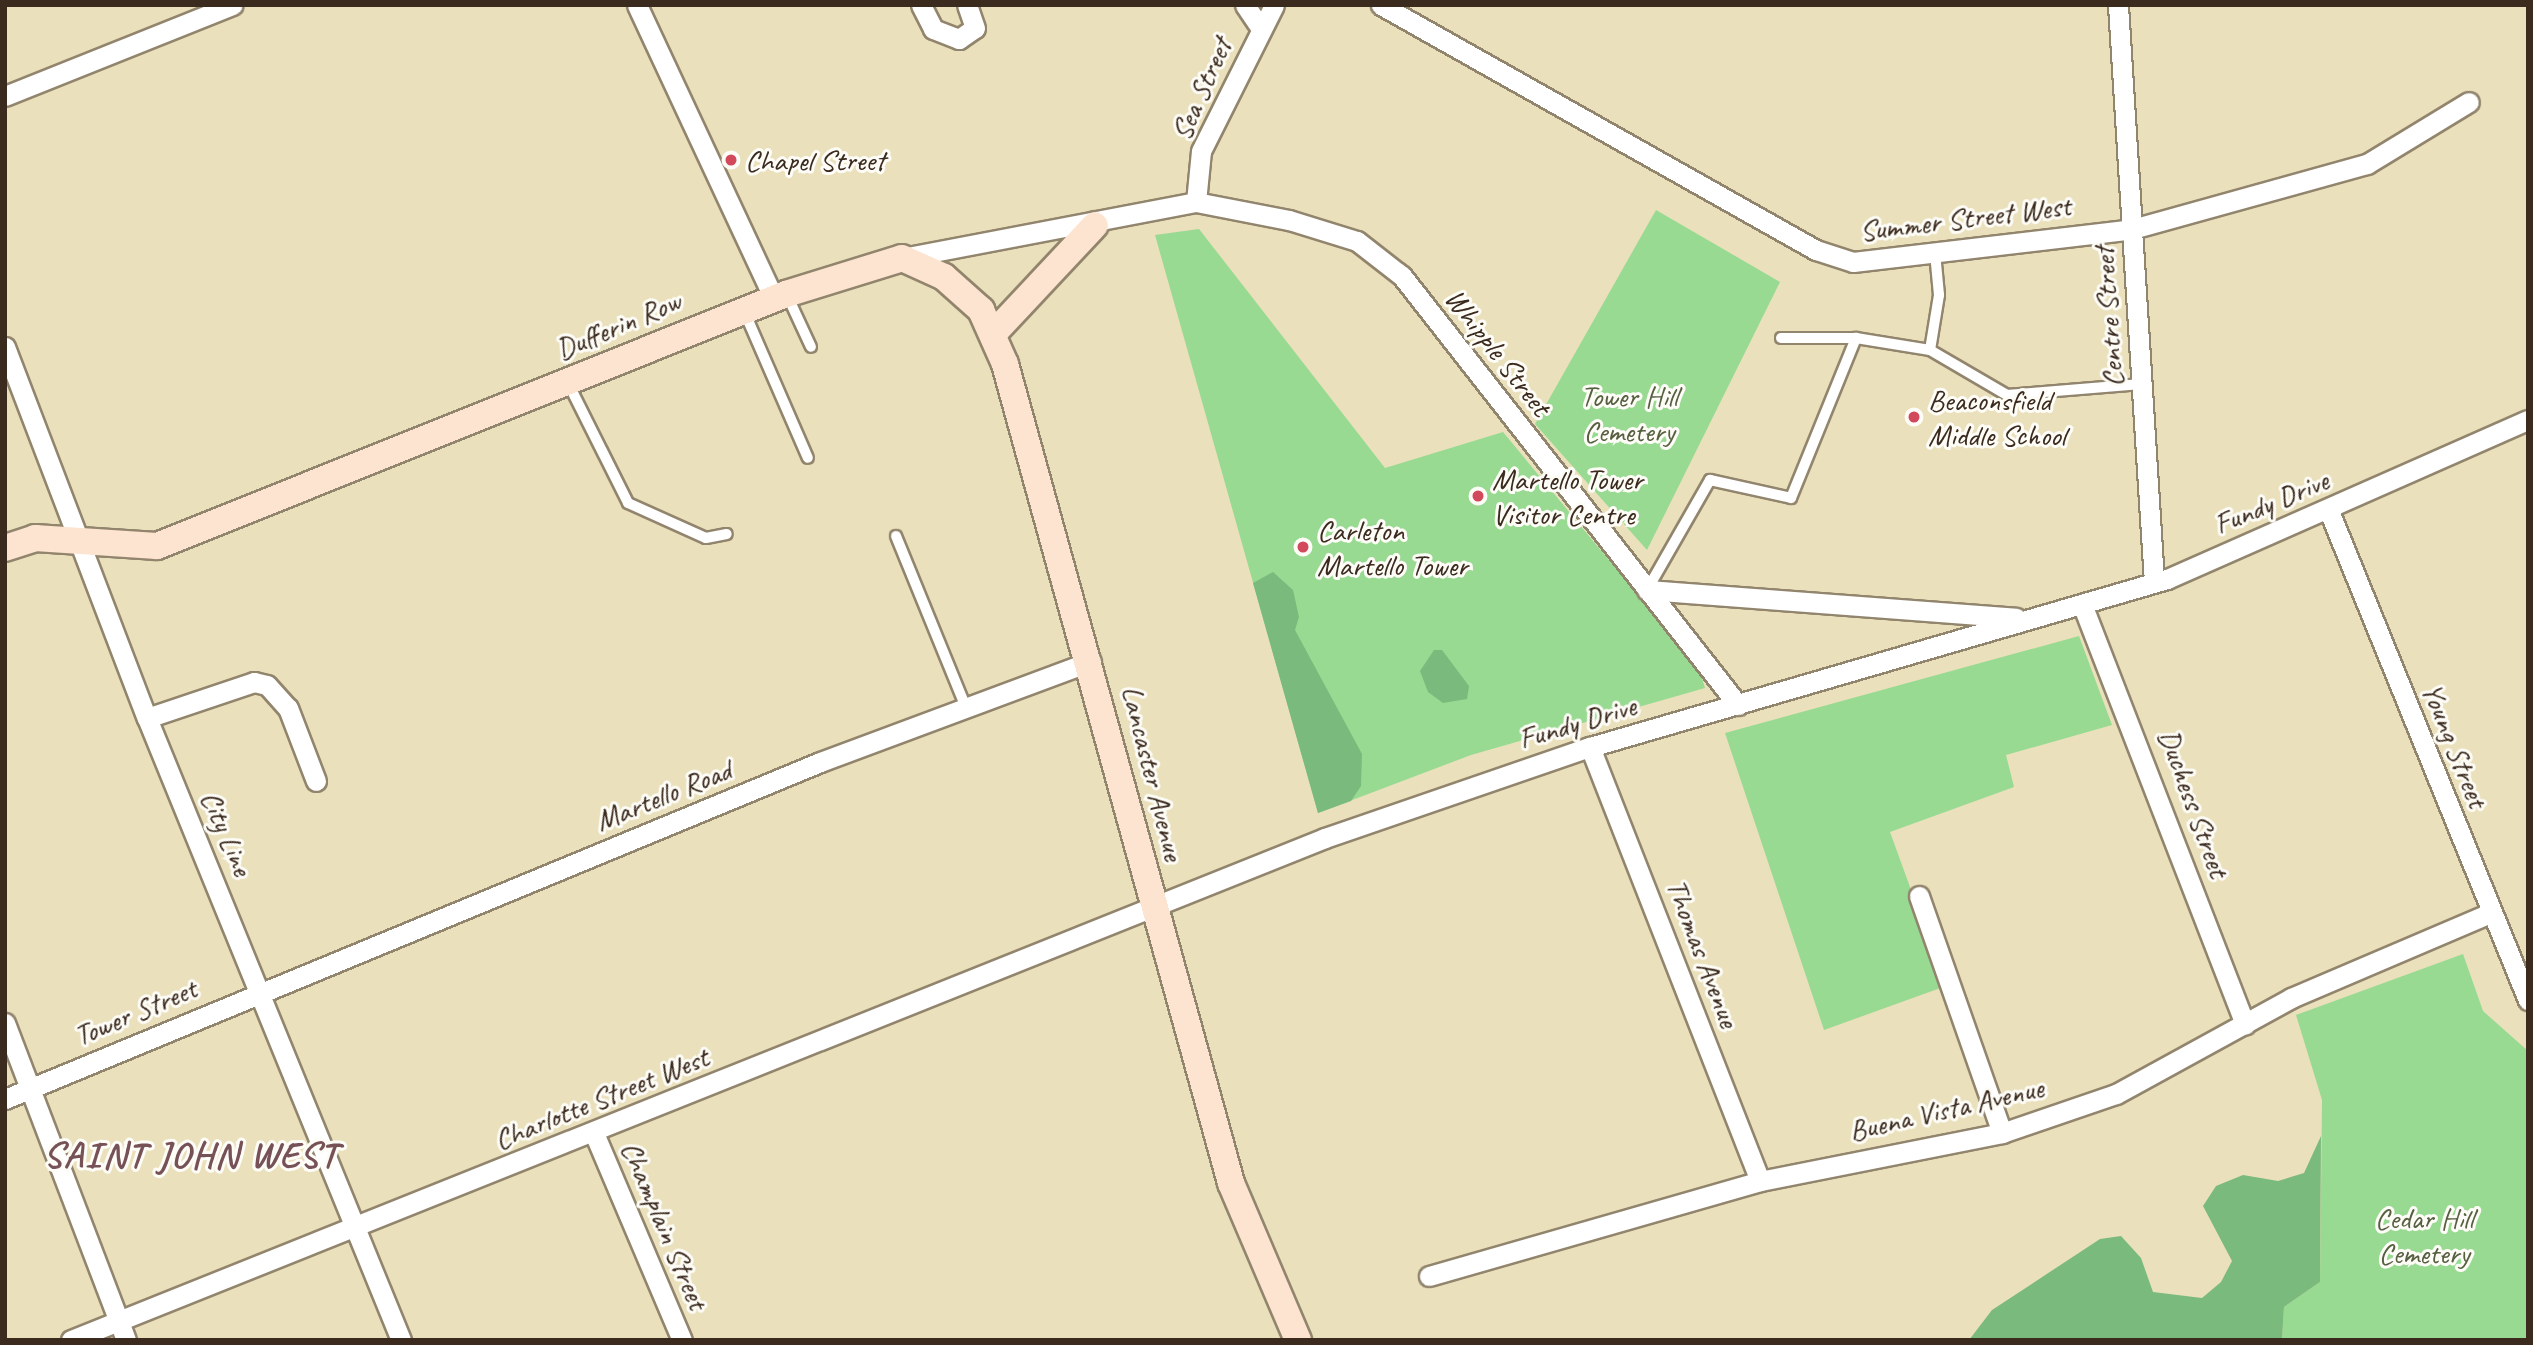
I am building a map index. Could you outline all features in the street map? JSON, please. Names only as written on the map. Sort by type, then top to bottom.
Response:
[{"type":"street","points":[[5,96],[232,5]]},
{"type":"street","points":[[637,5],[780,296]]},
{"type":"street","points":[[921,5],[933,29],[959,39],[975,27],[967,5]]},
{"type":"street","points":[[1245,5],[1261,29]]},
{"type":"street","name":"Sea Street","points":[[1195,202],[1201,151],[1274,5]]},
{"type":"street","name":"Summer Street West","points":[[1381,5],[1826,255],[1853,262],[2132,229],[2367,164],[2469,102]]},
{"type":"street","name":"Centre Street","points":[[2118,5],[2154,582]]},
{"type":"street","name":"Dufferin Row","points":[[5,548],[34,538],[80,544],[157,546],[780,296],[902,258],[1095,225],[1195,202]]},
{"type":"street","name":"Whipple Street","points":[[1195,202],[1328,229],[1379,254],[1738,705]]},
{"type":"street","points":[[995,332],[1095,225]]},
{"type":"street","name":"Lancaster Avenue","points":[[902,258],[966,294],[995,332],[1091,661],[1152,911],[1231,1183],[1298,1340]]},
{"type":"street","name":"City Line","points":[[5,347],[147,718],[261,991],[401,1340]]},
{"type":"street","name":"Fundy Drive","points":[[1152,911],[1325,838],[1590,747],[2154,582],[2329,511],[2528,419]]},
{"type":"street","name":"Young Street","points":[[2329,511],[2490,913],[2528,1000]]},
{"type":"street","name":"Fundy Drive","points":[[1647,590],[2030,619]]},
{"type":"street","name":"Duchess Street","points":[[2082,604],[2245,1025]]},
{"type":"street","name":"Martello Road","points":[[261,991],[965,705],[1091,661]]},
{"type":"street","points":[[147,718],[254,682],[267,685],[288,708],[316,781]]},
{"type":"street","name":"Thomas Avenue","points":[[1590,747],[1760,1181]]},
{"type":"street","points":[[1919,896],[2002,1133]]},
{"type":"street","name":"Charlotte Street West","points":[[71,1340],[358,1229],[1152,911]]},
{"type":"street","name":"Buena Vista Avenue","points":[[1429,1276],[1760,1181],[2002,1133],[2116,1094],[2245,1025],[2490,913]]},
{"type":"street","name":"Tower Street","points":[[5,1099],[261,991]]},
{"type":"street","points":[[5,1023],[126,1340]]},
{"type":"street","name":"Champlain Street","points":[[594,1133],[682,1340]]},
{"type":"lane","points":[[1930,350],[1938,295],[1934,253]]},
{"type":"lane","points":[[780,296],[811,348]]},
{"type":"lane","points":[[743,309],[808,458]]},
{"type":"lane","points":[[1781,338],[1856,338],[1930,350],[2007,395],[2142,384]]},
{"type":"lane","points":[[1647,590],[1710,480],[1791,498],[1856,338]]},
{"type":"lane","points":[[568,382],[628,503],[706,538],[727,534]]},
{"type":"lane","points":[[896,536],[965,705]]},
{"type":"green space","name":"Tower Hill Cemetery","points":[[1656,210],[1780,282],[1647,550],[1535,424]]},
{"type":"green space","points":[[1199,229],[1385,468],[1503,432],[1699,669],[1705,688],[1471,755],[1318,813],[1155,235]]},
{"type":"green space","points":[[1273,572],[1293,590],[1299,617],[1295,630],[1362,754],[1361,786],[1351,801],[1318,813],[1253,583]]},
{"type":"green space","points":[[2079,636],[2112,725],[2006,755],[2014,787],[1890,832],[1946,986],[1824,1030],[1725,733]]},
{"type":"green space","points":[[1434,650],[1442,650],[1469,686],[1467,699],[1443,703],[1428,692],[1420,671]]},
{"type":"green space","name":"Cedar Hill Cemetery","points":[[2463,954],[2483,1011],[2528,1051],[2528,1340],[2282,1340],[2284,1307],[2320,1282],[2322,1100],[2296,1015]]},
{"type":"green space","points":[[2321,1136],[2320,1282],[2284,1307],[2282,1340],[1969,1340],[1992,1310],[2100,1239],[2121,1236],[2141,1258],[2153,1292],[2202,1298],[2221,1282],[2232,1261],[2203,1206],[2216,1186],[2243,1175],[2278,1181],[2304,1173]]},
{"type":"place","name":"Chapel Street","points":[[731,160]]},
{"type":"place","name":"Beaconsfield Middle School","points":[[1914,417]]},
{"type":"place","name":"Martello Tower Visitor Centre","points":[[1478,496]]},
{"type":"place","name":"Carleton Martello Tower","points":[[1303,547]]},
{"type":"district","name":"SAINT JOHN WEST","points":[[191,1155]]}]
